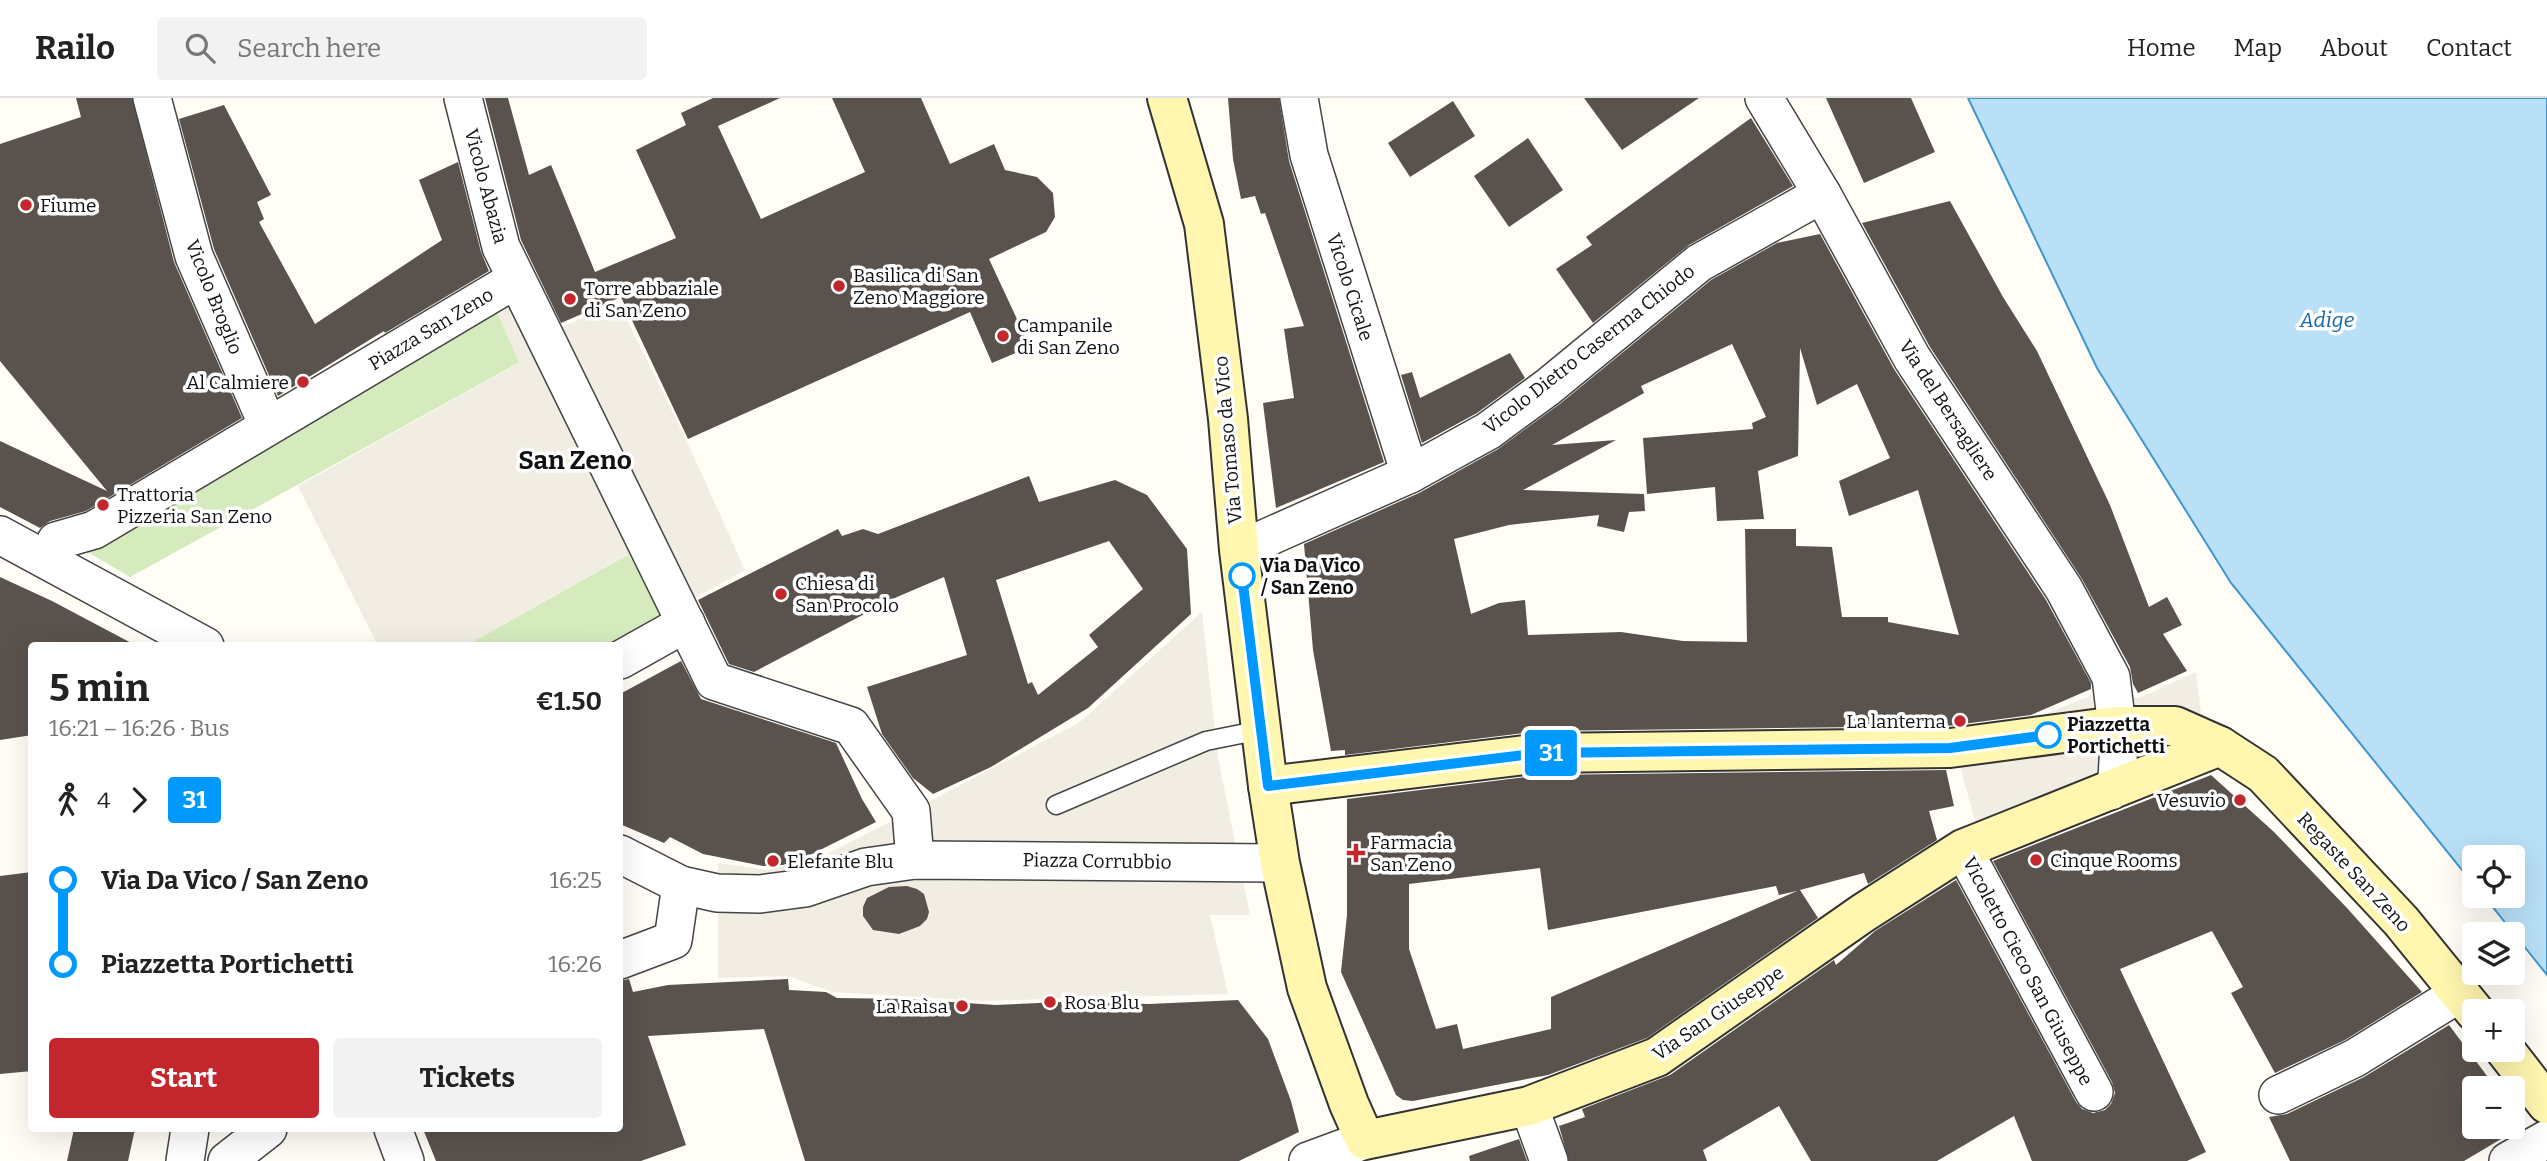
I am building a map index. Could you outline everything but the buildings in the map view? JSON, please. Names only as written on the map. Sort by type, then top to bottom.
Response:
[{"type":"street","name":"Vicolo Broglio","points":[[152,98],[194,256],[262,412]]},
{"type":"street","name":"Vicolo Abazia","points":[[463,98],[501,247],[513,273]]},
{"type":"street","name":"Via Tomaso da Vico","points":[[1167,98],[1204,224],[1228,419],[1239,550],[1268,786]]},
{"type":"street","name":"Vicolo Cicale","points":[[1299,98],[1308,155],[1410,474]]},
{"type":"street","name":"Via del Bersagliere","points":[[1764,98],[1822,194],[1912,358],[2064,589],[2110,677],[2117,726]]},
{"type":"street","name":"Vicolo Dietro Caserma Chiodo","points":[[1239,550],[1410,474],[1488,430],[1548,387],[1699,263],[1822,194]]},
{"type":"street","name":"Piazza San Zeno","points":[[56,541],[94,530],[509,284],[513,273]]},
{"type":"street","name":"Piazza San Zeno","points":[[513,273],[714,681],[851,726],[911,811],[915,860]]},
{"type":"street","points":[[0,535],[198,642]]},
{"type":"street","points":[[623,658],[682,615]]},
{"type":"street","points":[[1308,1161],[1365,1140],[1349,1104],[1307,988],[1280,863],[1268,786],[1541,753],[1950,748],[2117,726],[2175,726],[2220,746]]},
{"type":"street","points":[[2111,791],[2117,778],[2117,726]]},
{"type":"street","points":[[1963,849],[2220,746]]},
{"type":"street","name":"Regaste San Zeno","points":[[2220,746],[2263,774],[2401,921],[2465,999]]},
{"type":"street","name":"Vicoletto Cieco San Giuseppe","points":[[1963,849],[2094,1092]]},
{"type":"street","name":"Via San Giuseppe","points":[[1365,1140],[1529,1106],[1657,1057],[1863,913],[1963,849]]},
{"type":"street","name":"Piazza Corrubbio","points":[[623,856],[681,885],[717,893],[760,894],[805,888],[866,867],[915,860],[1280,863]]},
{"type":"street","points":[[623,959],[673,940],[681,885]]},
{"type":"street","points":[[2278,1095],[2462,1004]]},
{"type":"street","points":[[2514,1062],[2547,1104]]},
{"type":"street","points":[[1529,1106],[1549,1161]]},
{"type":"street","points":[[185,1161],[190,1132]]},
{"type":"street","points":[[227,1161],[264,1132]]},
{"type":"street","points":[[394,1132],[405,1161]]},
{"type":"street","points":[[2508,1161],[2547,1139]]},
{"type":"lane","points":[[1056,805],[1206,740],[1261,730]]},
{"type":"green space","points":[[492,300],[520,362],[130,577],[76,545]]},
{"type":"green space","points":[[629,554],[664,615],[618,642],[472,642]]},
{"type":"shaded area","points":[[489,294],[557,329],[618,302],[685,437],[745,570],[664,615],[628,554],[472,642],[376,642],[298,486],[519,363]]},
{"type":"shaded area","points":[[1202,612],[1218,758],[1250,915],[1210,915],[1228,994],[983,1001],[832,992],[788,976],[718,978],[718,863],[768,870],[825,855],[911,811],[1080,722]]},
{"type":"shaded area","name":"Piazzetta Portichetti","points":[[2196,672],[2208,771],[1985,857],[1959,763],[2025,722],[2095,694],[2139,698]]},
{"type":"water","name":"Adige","points":[[1968,98],[2547,98],[2547,975],[2525,947],[2525,922],[2505,922],[2494,908],[2525,908],[2525,845],[2462,845],[2462,870],[2231,583],[2097,368]]},
{"type":"bus line","name":"31","points":[[1242,576],[1268,786],[1541,753],[1950,748],[2048,735]]},
{"type":"place","name":"Fiume","points":[[26,205]]},
{"type":"place","name":"Basilica di San Zeno Maggiore","points":[[839,286]]},
{"type":"place","name":"Torre abbaziale di San Zeno","points":[[570,299]]},
{"type":"place","name":"Campanile di San Zeno","points":[[1003,336]]},
{"type":"place","name":"Al Calmiere","points":[[303,382]]},
{"type":"place","name":"Trattoria Pizzeria San Zeno","points":[[103,505]]},
{"type":"place","name":"Via Da Vico / San Zeno","points":[[1242,576]]},
{"type":"place","name":"Chiesa di San Procolo","points":[[781,594]]},
{"type":"place","name":"La lanterna","points":[[1960,721]]},
{"type":"place","name":"Piazzetta Portichetti","points":[[2048,735]]},
{"type":"place","name":"Vesuvio","points":[[2240,800]]},
{"type":"place","name":"Farmacia San Zeno","points":[[1356,853]]},
{"type":"place","name":"Cinque Rooms","points":[[2036,860]]},
{"type":"place","name":"Elefante Blu","points":[[773,861]]},
{"type":"place","name":"Rosa Blu","points":[[1050,1002]]},
{"type":"place","name":"La Raìsa","points":[[962,1006]]},
{"type":"district","name":"San Zeno","points":[[575,460]]}]
